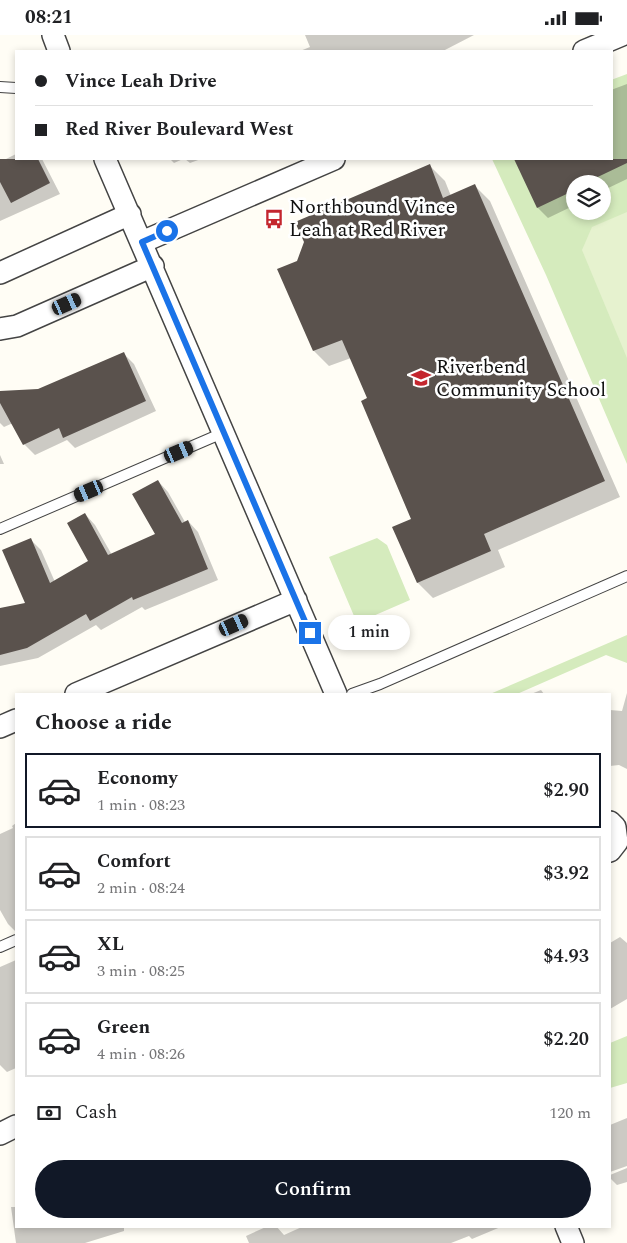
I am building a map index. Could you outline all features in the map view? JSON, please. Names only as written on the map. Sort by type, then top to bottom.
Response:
[{"type":"street","points":[[53,35],[59,50]]},
{"type":"street","points":[[586,50],[622,35]]},
{"type":"street","points":[[105,160],[225,432],[336,693]]},
{"type":"street","points":[[142,242],[332,160]]},
{"type":"street","points":[[0,273],[130,214]]},
{"type":"street","points":[[0,329],[17,326],[153,266]]},
{"type":"street","points":[[78,693],[296,599]]},
{"type":"street","points":[[0,727],[15,720]]},
{"type":"street","points":[[611,823],[615,827],[617,842],[611,850]]},
{"type":"street","points":[[0,1134],[15,1126]]},
{"type":"street","points":[[567,1228],[573,1243]]},
{"type":"lane","points":[[0,87],[15,87]]},
{"type":"lane","points":[[0,529],[225,432]]},
{"type":"lane","points":[[355,693],[380,684],[627,576]]},
{"type":"lane","points":[[0,947],[15,940]]},
{"type":"green space","points":[[627,74],[627,464],[546,275],[492,160],[613,160],[613,79]]},
{"type":"green space","points":[[627,212],[627,358],[582,250],[592,227]]},
{"type":"green space","points":[[377,538],[387,545],[410,600],[357,623],[329,557]]},
{"type":"green space","points":[[627,635],[627,663],[606,655],[519,693],[492,693]]},
{"type":"green space","points":[[627,1036],[627,1083],[611,1088],[611,1043]]},
{"type":"building","points":[[0,159],[15,159],[38,160],[50,183],[11,203],[0,182]]},
{"type":"building","points":[[627,159],[627,163],[602,175],[566,175],[566,194],[537,208],[514,160]]},
{"type":"building","points":[[430,164],[443,198],[475,184],[605,481],[484,534],[491,551],[417,583],[392,527],[411,519],[361,401],[367,398],[342,340],[313,351],[277,269],[297,261],[304,242],[295,222]]},
{"type":"building","points":[[124,352],[146,401],[63,438],[59,428],[23,445],[0,403],[0,391],[38,389]]},
{"type":"building","points":[[158,480],[182,523],[188,520],[208,569],[133,600],[132,597],[90,621],[86,614],[27,648],[0,655],[0,608],[25,603],[2,550],[31,538],[50,583],[88,561],[67,523],[85,513],[108,555],[155,534],[132,494]]},
{"type":"place","name":"Northbound Vince Leah at Red River","points":[[274,219]]},
{"type":"place","name":"Riverbend Community School","points":[[421,378]]},
{"type":"route","points":[[167,231],[142,242],[310,633]]}]
